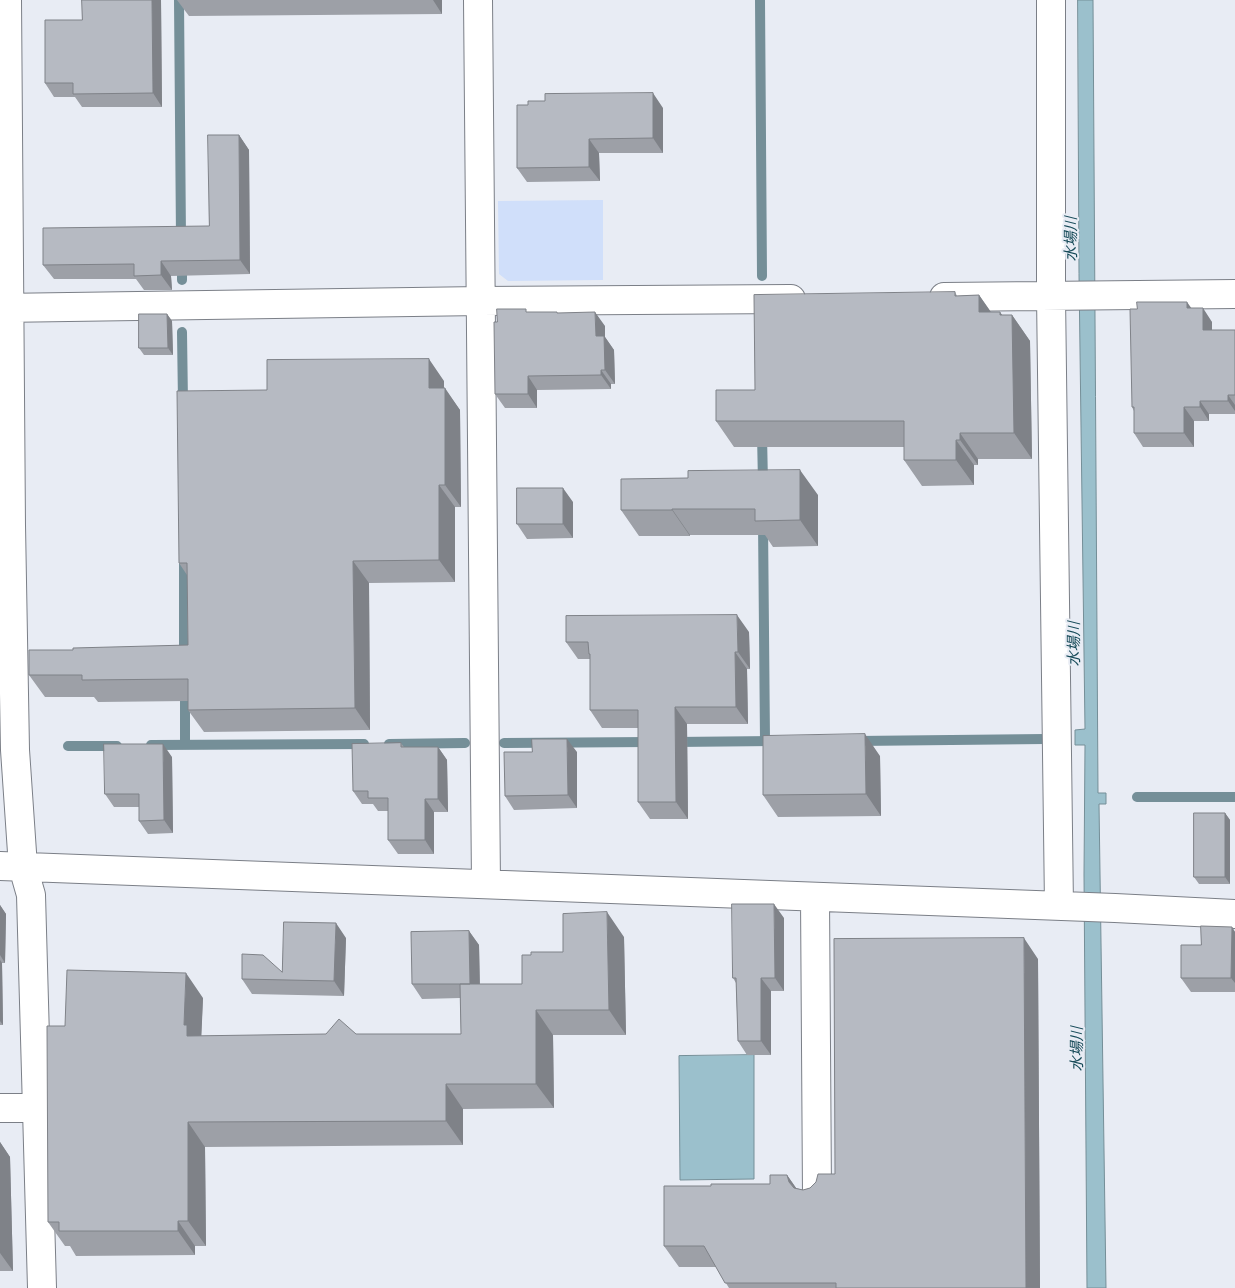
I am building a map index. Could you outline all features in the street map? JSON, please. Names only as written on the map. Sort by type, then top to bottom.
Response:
[{"type":"street","points":[[7,0],[4,32],[6,524],[15,750],[12,866],[31,895],[42,1288]]},
{"type":"street","points":[[478,0],[486,884]]},
{"type":"street","points":[[1051,0],[1053,296],[1064,906]]},
{"type":"street","points":[[923,298],[1235,294]]},
{"type":"street","points":[[5,308],[815,298]]},
{"type":"street","points":[[12,866],[1235,914]]},
{"type":"street","points":[[815,897],[817,1195]]},
{"type":"street","points":[[0,1108],[37,1108]]},
{"type":"shaded area","points":[[1078,0],[1093,0],[1098,793],[1106,793],[1106,804],[1099,804],[1106,1288],[1087,1288],[1085,745],[1075,745],[1075,730],[1085,729],[1079,274]]},
{"type":"shaded area","points":[[603,200],[603,280],[508,281],[499,274],[498,201]]},
{"type":"shaded area","points":[[754,1055],[754,1179],[680,1180],[679,1056]]},
{"type":"building","points":[[82,0],[152,0],[153,93],[73,94],[73,83],[45,83],[45,20],[82,20]]},
{"type":"building","points":[[653,93],[653,138],[589,139],[589,167],[517,168],[517,105],[528,105],[528,101],[545,101],[545,94]]},
{"type":"building","points":[[208,135],[239,135],[240,260],[161,261],[161,275],[134,276],[134,264],[43,265],[43,228],[209,226]]},
{"type":"building","points":[[955,292],[955,296],[979,295],[979,312],[1000,312],[1000,315],[1012,315],[1014,433],[960,433],[960,440],[956,440],[956,460],[904,460],[904,421],[716,421],[716,390],[755,390],[754,295]]},
{"type":"building","points":[[1137,302],[1187,302],[1187,308],[1203,308],[1203,330],[1235,330],[1235,395],[1228,395],[1228,401],[1200,401],[1200,407],[1184,407],[1184,433],[1134,433],[1130,309],[1137,309]]},
{"type":"building","points":[[497,309],[526,309],[526,312],[557,313],[595,312],[596,336],[604,336],[605,370],[601,370],[601,375],[528,376],[528,394],[495,394],[494,322],[497,322]]},
{"type":"building","points":[[139,314],[167,314],[168,348],[139,348]]},
{"type":"building","points":[[429,359],[429,388],[445,388],[445,485],[439,485],[439,560],[353,561],[355,708],[188,710],[188,679],[82,680],[82,675],[29,675],[29,650],[188,645],[187,563],[179,563],[177,391],[267,390],[267,360]]},
{"type":"building","points":[[800,470],[800,520],[755,521],[755,509],[621,510],[621,479],[688,478],[688,471]]},
{"type":"building","points":[[517,488],[563,488],[563,524],[517,524]]},
{"type":"building","points":[[737,615],[738,652],[735,652],[736,707],[675,707],[676,802],[638,802],[638,710],[590,710],[590,654],[588,642],[566,642],[566,616]]},
{"type":"building","points":[[865,734],[866,794],[763,795],[763,736]]},
{"type":"building","points":[[532,739],[567,739],[568,795],[505,796],[504,752],[532,752]]},
{"type":"building","points":[[401,743],[401,747],[438,747],[438,799],[425,799],[425,840],[388,840],[388,798],[368,798],[368,791],[353,791],[352,744]]},
{"type":"building","points":[[104,744],[163,744],[164,820],[139,821],[139,794],[105,794]]},
{"type":"building","points":[[1194,813],[1225,813],[1225,877],[1194,877]]},
{"type":"building","points":[[732,904],[774,904],[775,978],[761,978],[761,1041],[738,1041],[736,978],[733,978]]},
{"type":"building","points":[[607,912],[609,1010],[536,1010],[536,1084],[446,1084],[446,1121],[188,1122],[188,1221],[178,1221],[178,1231],[59,1231],[59,1222],[48,1222],[47,1026],[65,1026],[67,970],[186,973],[184,1025],[187,1025],[187,1036],[326,1034],[339,1019],[356,1034],[461,1034],[460,984],[522,984],[522,955],[531,955],[531,952],[563,952],[563,914]]},
{"type":"building","points":[[284,922],[336,923],[334,981],[242,979],[242,954],[263,955],[282,972]]},
{"type":"building","points":[[1201,926],[1232,927],[1231,978],[1181,978],[1181,945],[1201,945]]},
{"type":"building","points":[[469,931],[470,984],[412,984],[411,932]]},
{"type":"building","points":[[1024,938],[1026,1288],[836,1288],[836,1283],[725,1283],[704,1246],[664,1246],[664,1186],[770,1184],[770,1175],[787,1175],[789,1182],[794,1188],[803,1190],[810,1188],[816,1182],[818,1174],[835,1174],[834,939]]},
{"type":"waterway","points":[[179,0],[181,239]]},
{"type":"waterway","points":[[760,0],[762,276]]},
{"type":"waterway","points":[[182,263],[182,280]]},
{"type":"waterway","points":[[182,332],[183,403]]},
{"type":"waterway","points":[[762,435],[763,483]]},
{"type":"waterway","points":[[763,522],[765,741]]},
{"type":"waterway","points":[[184,558],[184,658]]},
{"type":"waterway","points":[[185,688],[185,745]]},
{"type":"waterway","points":[[857,741],[1045,739]]},
{"type":"waterway","points":[[675,742],[775,741]]},
{"type":"waterway","points":[[504,743],[650,742]]},
{"type":"waterway","points":[[389,744],[465,743]]},
{"type":"waterway","points":[[151,745],[364,744]]},
{"type":"waterway","points":[[68,746],[117,746]]},
{"type":"waterway","points":[[1137,797],[1235,797]]},
{"type":"water label","name":"水場川","points":[[1073,239]]},
{"type":"water label","name":"水場川","points":[[1076,644]]},
{"type":"water label","name":"水場川","points":[[1079,1049]]}]
